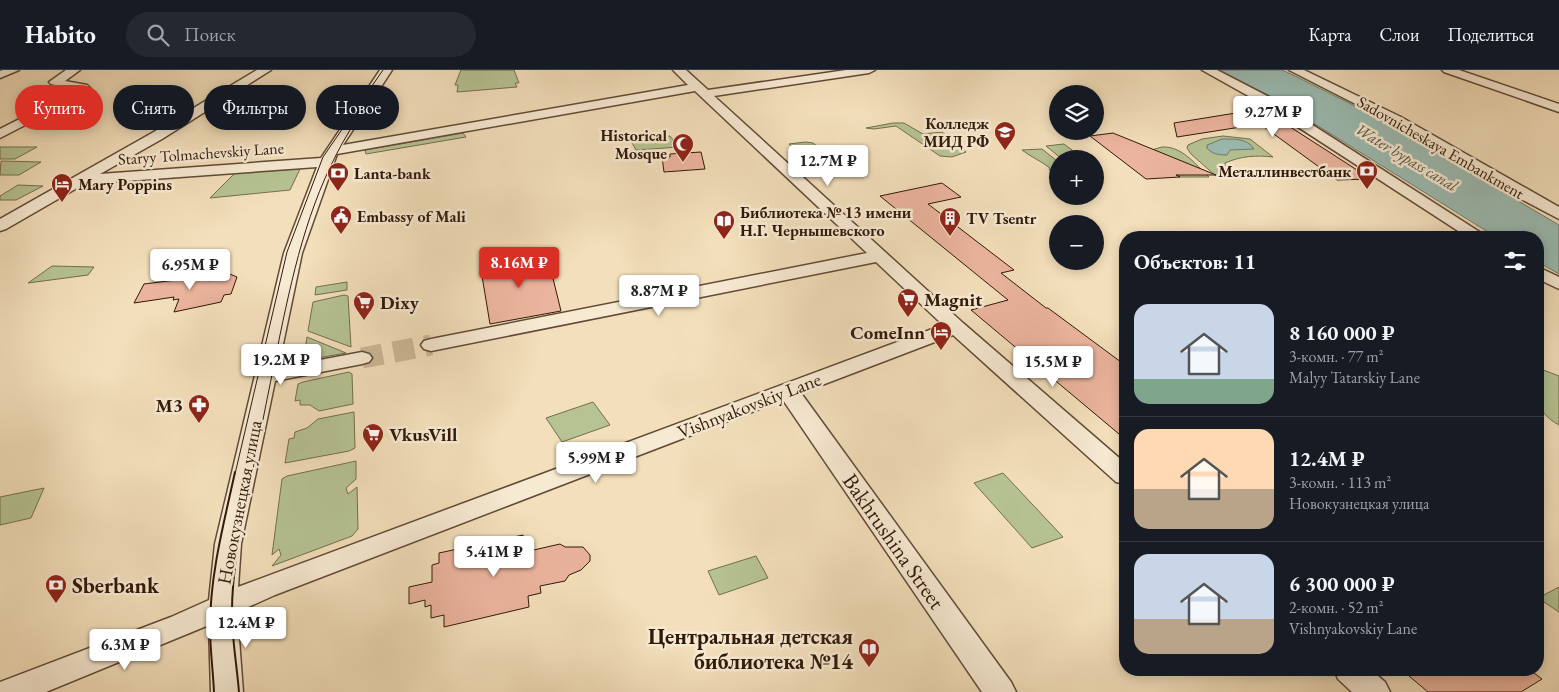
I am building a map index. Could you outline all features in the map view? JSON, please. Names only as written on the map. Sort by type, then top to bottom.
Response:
[{"type":"street","points":[[0,75],[13,70]]},
{"type":"street","points":[[0,134],[85,90],[55,82],[74,70]]},
{"type":"street","points":[[0,226],[265,70]]},
{"type":"street","name":"Новокузнецкая улица","points":[[227,692],[222,607],[223,578],[228,544],[290,263],[328,156],[386,70]]},
{"type":"street","points":[[679,70],[956,327],[1119,471]]},
{"type":"street","name":"Staryy Tolmachevskiy Lane","points":[[80,180],[328,156],[701,90],[869,70]]},
{"type":"street","points":[[1208,70],[1274,105],[1470,231]]},
{"type":"street","name":"Sadovnicheskaya Embankment","points":[[1295,70],[1334,87],[1376,109],[1559,214]]},
{"type":"street","points":[[1448,70],[1559,108]]},
{"type":"street","points":[[0,206],[34,206]]},
{"type":"street","points":[[431,345],[880,256]]},
{"type":"street","points":[[1544,275],[1559,284]]},
{"type":"street","name":"Vishnyakovskiy Lane","points":[[11,692],[181,626],[265,587],[956,327]]},
{"type":"street","points":[[264,377],[362,358]]},
{"type":"street","name":"Bakhrushina Street","points":[[788,391],[1000,692]]},
{"type":"street","points":[[1356,676],[1374,692]]},
{"type":"green space","points":[[461,70],[514,70],[519,83],[515,83],[517,87],[457,92],[458,85],[455,85]]},
{"type":"green space","points":[[904,123],[923,134],[942,132],[966,152],[952,157],[940,156],[896,126],[874,129],[866,128]]},
{"type":"green space","points":[[463,133],[466,137],[366,154],[365,150]]},
{"type":"green space","points":[[670,136],[679,147],[636,150],[631,141]]},
{"type":"green space","points":[[1223,136],[1250,139],[1273,157],[1249,157],[1225,163],[1232,173],[1236,173],[1241,177],[1217,177],[1191,154],[1187,148],[1188,145],[1202,139]]},
{"type":"green space","points":[[813,143],[826,153],[803,157],[789,144]]},
{"type":"green space","points":[[1064,144],[1072,150],[1051,150],[1046,146]]},
{"type":"green space","points":[[0,147],[37,147],[15,159],[0,159]]},
{"type":"green space","points":[[1162,147],[1176,149],[1209,177],[1180,177],[1176,175],[1203,174],[1181,161],[1141,153]]},
{"type":"green space","points":[[1042,149],[1049,155],[1049,167],[1022,150]]},
{"type":"green space","points":[[1,161],[41,162],[19,175],[0,175]]},
{"type":"green space","points":[[300,169],[290,190],[210,198],[235,173]]},
{"type":"green space","points":[[18,185],[43,186],[16,200],[0,200],[0,196]]},
{"type":"green space","points":[[52,266],[94,267],[88,275],[28,283]]},
{"type":"green space","points":[[347,282],[347,290],[315,295],[316,287]]},
{"type":"green space","points":[[344,295],[348,296],[351,347],[308,331],[313,302]]},
{"type":"green space","points":[[307,337],[346,353],[306,360],[304,356]]},
{"type":"green space","points":[[1544,370],[1559,376],[1559,425],[1545,414]]},
{"type":"green space","points":[[349,372],[352,374],[353,404],[319,411],[310,405],[300,405],[300,400],[295,401],[298,384]]},
{"type":"green space","points":[[593,402],[610,425],[562,442],[546,418]]},
{"type":"green space","points":[[354,412],[355,448],[349,451],[285,463],[289,439],[294,438],[295,432],[307,428],[318,419]]},
{"type":"green space","points":[[356,461],[356,479],[346,488],[348,494],[357,487],[358,529],[352,536],[272,566],[281,555],[279,549],[272,555],[282,479],[287,476]]},
{"type":"green space","points":[[1003,473],[1063,537],[1032,548],[974,483]]},
{"type":"green space","points":[[44,488],[31,518],[0,525],[0,497]]},
{"type":"green space","points":[[756,556],[768,578],[719,595],[708,571]]},
{"type":"green space","points":[[1559,587],[1559,612],[1544,602],[1544,595]]},
{"type":"water","name":"Water bypass canal","points":[[1219,70],[1282,70],[1291,74],[1365,111],[1559,225],[1559,274],[1544,265],[1544,231],[1486,231],[1270,96]]},
{"type":"water","points":[[1222,139],[1244,141],[1254,149],[1230,150],[1227,155],[1224,155],[1213,153],[1207,148],[1207,145]]},
{"type":"building","points":[[1243,103],[1283,120],[1281,121],[1371,179],[1337,180],[1260,124],[1177,137],[1174,123],[1242,112],[1239,109]]},
{"type":"building","points":[[1113,133],[1216,175],[1176,175],[1180,177],[1146,179],[1095,140],[1104,140],[1104,134]]},
{"type":"building","name":"Historical Mosque","points":[[701,152],[705,169],[664,172],[662,157],[670,157],[670,154]]},
{"type":"building","points":[[942,183],[961,197],[928,204],[1014,270],[1001,273],[1119,361],[1119,434],[971,310],[1008,300],[880,196]]},
{"type":"building","points":[[547,254],[561,311],[490,324],[480,264]]},
{"type":"building","points":[[225,272],[237,277],[231,294],[224,295],[221,302],[174,312],[179,299],[173,300],[174,297],[134,303],[144,284],[200,277],[210,281],[218,274]]},
{"type":"building","points":[[523,535],[525,552],[560,544],[565,547],[583,547],[590,555],[590,561],[581,570],[569,575],[565,581],[540,586],[541,593],[528,596],[529,607],[444,627],[444,615],[431,618],[431,605],[425,607],[425,600],[409,604],[409,587],[432,582],[432,565],[439,563],[439,553]]},
{"type":"building","points":[[1409,676],[1538,676],[1542,679],[1521,692],[1428,692]]},
{"type":"tunnel","points":[[362,358],[431,345]]},
{"type":"tram line","points":[[235,474],[287,252],[323,157],[383,70]]},
{"type":"tram line","points":[[252,474],[298,255],[325,179],[336,154],[350,130]]},
{"type":"tram line","points":[[214,692],[210,643],[212,588],[218,549],[235,472]]},
{"type":"tram line","points":[[239,692],[232,620],[233,583],[252,472]]},
{"type":"place","name":"Колледж МИД РФ","points":[[1005,151]]},
{"type":"place","name":"Historical Mosque","points":[[683,163]]},
{"type":"place","name":"Металлинвестбанк","points":[[1367,190]]},
{"type":"place","name":"Lanta-bank","points":[[338,192]]},
{"type":"place","name":"Mary Poppins","points":[[62,203]]},
{"type":"place","name":"Embassy of Mali","points":[[341,235]]},
{"type":"place","name":"TV Tsentr","points":[[950,237]]},
{"type":"place","name":"Библиотека № 13 имени Н.Г. Чернышевского","points":[[724,240]]},
{"type":"place","name":"Magnit","points":[[908,318]]},
{"type":"place","name":"Dixy","points":[[364,321]]},
{"type":"place","name":"ComeInn","points":[[941,351]]},
{"type":"place","name":"М3","points":[[199,424]]},
{"type":"place","name":"VkusVill","points":[[373,453]]},
{"type":"place","name":"Sberbank","points":[[56,604]]},
{"type":"place","name":"Центральная детская библиотека №14","points":[[869,668]]}]
